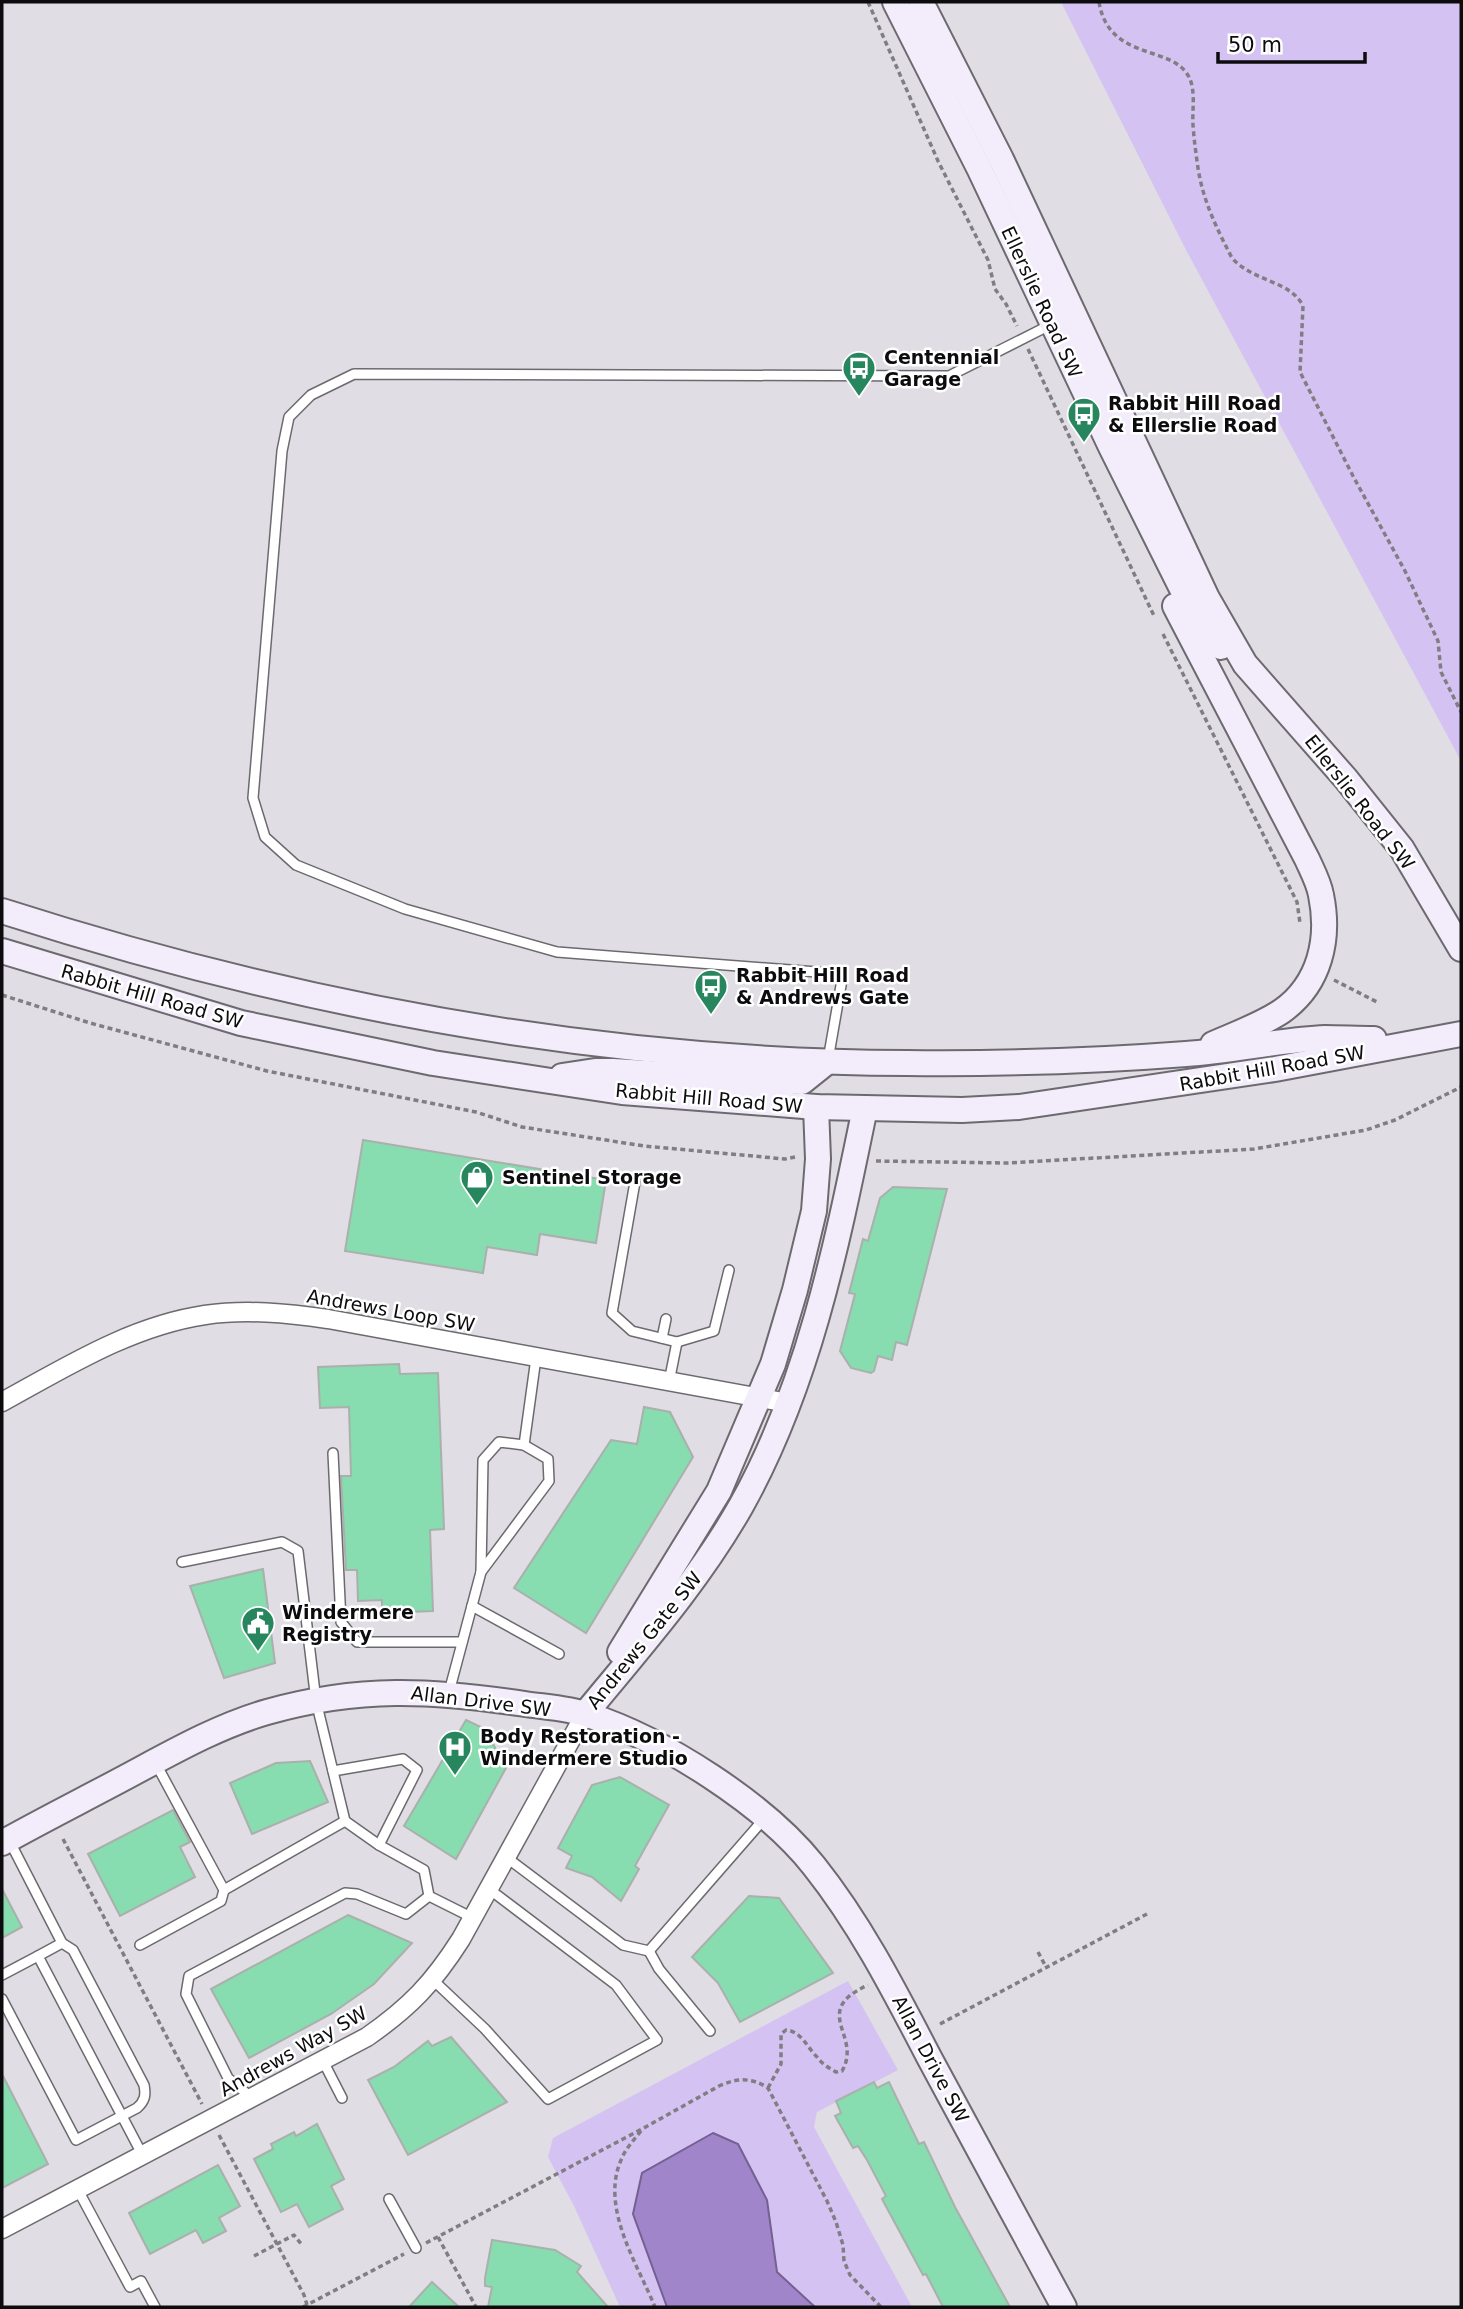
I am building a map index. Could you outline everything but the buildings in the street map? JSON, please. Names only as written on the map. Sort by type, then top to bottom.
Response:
[{"type":"main road","name":"Ellerslie Road SW","points":[[895,2],[980,170],[1063,319],[1207,598],[1245,664],[1346,779],[1402,849],[1461,949]]},
{"type":"main road","name":"Ellerslie Road SW","points":[[921,2],[1001,159],[1111,447],[1195,615],[1227,653],[1245,664]]},
{"type":"main road","points":[[1111,447],[1150,558],[1307,859],[1321,893],[1324,926],[1322,953],[1316,972],[1296,999],[1265,1021],[1194,1054]]},
{"type":"main road","name":"Rabbit Hill Road SW","points":[[2,911],[200,969],[385,1012],[519,1034],[648,1049],[827,1062],[1004,1063],[1194,1054],[1324,1038],[1427,1041]]},
{"type":"main road","name":"Rabbit Hill Road SW","points":[[2,951],[241,1023],[433,1063],[622,1092],[816,1107],[962,1110],[1019,1107],[1275,1069],[1461,1034]]},
{"type":"main road","points":[[537,1080],[595,1071],[802,1082],[827,1062]]},
{"type":"main road","name":"Andrews Gate SW","points":[[585,1714],[642,1614],[719,1492],[773,1364],[811,1224],[818,1158],[816,1107]]},
{"type":"main road","name":"Andrews Gate SW","points":[[585,1714],[691,1585],[741,1507],[776,1437],[804,1356],[832,1261],[864,1108]]},
{"type":"main road","name":"Allan Drive SW","points":[[5,1841],[209,1734],[265,1712],[360,1693],[449,1693],[585,1714],[655,1745],[697,1768],[765,1818],[811,1862],[839,1899],[888,1980],[1064,2307]]},
{"type":"street","name":"Andrews Loop SW","points":[[2,1402],[76,1361],[129,1337],[167,1323],[204,1315],[246,1312],[286,1313],[328,1319],[788,1403]]},
{"type":"street","name":"Andrews Way SW","points":[[2,2230],[368,2037],[416,1999],[433,1980],[473,1918],[585,1714]]},
{"type":"lane","points":[[827,1062],[843,974],[557,952],[405,909],[296,865],[265,837],[253,798],[282,451],[289,417],[311,395],[354,374],[949,376],[1063,319]]},
{"type":"lane","points":[[635,1182],[612,1313],[632,1331],[677,1342],[714,1331],[729,1270]]},
{"type":"lane","points":[[662,1338],[666,1319]]},
{"type":"lane","points":[[669,1382],[677,1342]]},
{"type":"lane","points":[[524,1445],[537,1358]]},
{"type":"lane","points":[[449,1693],[481,1572],[483,1460],[499,1442],[524,1445],[548,1459],[549,1481],[481,1572]]},
{"type":"lane","points":[[333,1453],[341,1622],[357,1642],[462,1642]]},
{"type":"lane","points":[[182,1562],[282,1542],[298,1551],[316,1701],[345,1821],[379,1845],[424,1870],[429,1896]]},
{"type":"lane","points":[[472,1605],[559,1654]]},
{"type":"lane","points":[[333,1771],[403,1759],[417,1770],[379,1845]]},
{"type":"lane","points":[[140,1945],[221,1901],[224,1890],[155,1762]]},
{"type":"lane","points":[[649,1951],[765,1818]]},
{"type":"lane","points":[[224,1890],[345,1821]]},
{"type":"lane","points":[[2,1999],[76,2140],[122,2117],[144,2102],[144,2085],[73,1950],[62,1943],[5,1841]]},
{"type":"lane","points":[[506,1857],[623,1945],[649,1951],[659,1969],[710,2031]]},
{"type":"lane","points":[[433,1980],[485,2029],[548,2099],[657,2039],[616,1985],[489,1889]]},
{"type":"lane","points":[[252,2098],[228,2078],[186,1994],[189,1976],[345,1894],[357,1894],[406,1914],[429,1896]]},
{"type":"lane","points":[[429,1896],[473,1918]]},
{"type":"lane","points":[[2,1975],[62,1943]]},
{"type":"lane","points":[[38,1956],[143,2156]]},
{"type":"lane","points":[[323,2061],[342,2098]]},
{"type":"lane","points":[[78,2190],[130,2287],[141,2281],[155,2307]]},
{"type":"lane","points":[[388,2199],[415,2248]]},
{"type":"path","points":[[868,2],[928,138],[988,260],[995,289],[1006,304]]},
{"type":"path","points":[[1099,2],[1109,28],[1124,42],[1178,65],[1188,75],[1192,89],[1193,127],[1204,199],[1232,258],[1238,265],[1256,277],[1289,289],[1300,299],[1303,306],[1300,372],[1405,571],[1438,641],[1441,672],[1461,712]]},
{"type":"path","points":[[1041,376],[1156,620]]},
{"type":"path","points":[[1162,632],[1297,902],[1301,928]]},
{"type":"path","points":[[1324,975],[1377,1002]]},
{"type":"path","points":[[2,995],[90,1023],[267,1071],[476,1112],[522,1127],[644,1146],[785,1159],[818,1158]]},
{"type":"path","points":[[854,1160],[1007,1163],[1254,1149],[1366,1130],[1461,1087]]},
{"type":"path","points":[[63,1839],[304,2295],[306,2307],[730,2081],[748,2079],[758,2081],[768,2088],[827,2201],[836,2222],[843,2245],[844,2261],[850,2275],[881,2307]]},
{"type":"path","points":[[940,2024],[1147,1914]]},
{"type":"path","points":[[1038,1952],[1046,1967]]},
{"type":"path","points":[[768,2088],[781,2064],[780,2034],[786,2030],[793,2030],[801,2037],[824,2065],[836,2072],[842,2071],[846,2064],[845,2041],[839,2015],[844,1997],[875,1981],[888,1980]]},
{"type":"path","points":[[642,2129],[622,2157],[613,2192],[627,2241],[655,2307]]},
{"type":"path","points":[[254,2256],[294,2235],[302,2245]]},
{"type":"path","points":[[438,2237],[476,2307]]},
{"type":"shaded area","points":[[1061,2],[1461,2],[1461,761],[1185,248]]},
{"type":"shaded area","points":[[848,1981],[898,2070],[817,2112],[814,2127],[912,2307],[620,2307],[574,2206],[548,2157],[553,2138]]},
{"type":"shaded area","points":[[713,2133],[738,2144],[767,2200],[777,2272],[815,2307],[667,2307],[633,2214],[642,2173]]},
{"type":"place","name":"Centennial Garage","points":[[859,398]]},
{"type":"place","name":"Rabbit Hill Road & Ellerslie Road","points":[[1084,444]]},
{"type":"place","name":"Rabbit Hill Road & Andrews Gate","points":[[711,1016]]},
{"type":"place","name":"Sentinel Storage","points":[[477,1207]]},
{"type":"place","name":"Windermere Registry","points":[[258,1653]]},
{"type":"place","name":"Body Restoration - Windermere Studio","points":[[455,1777]]}]
